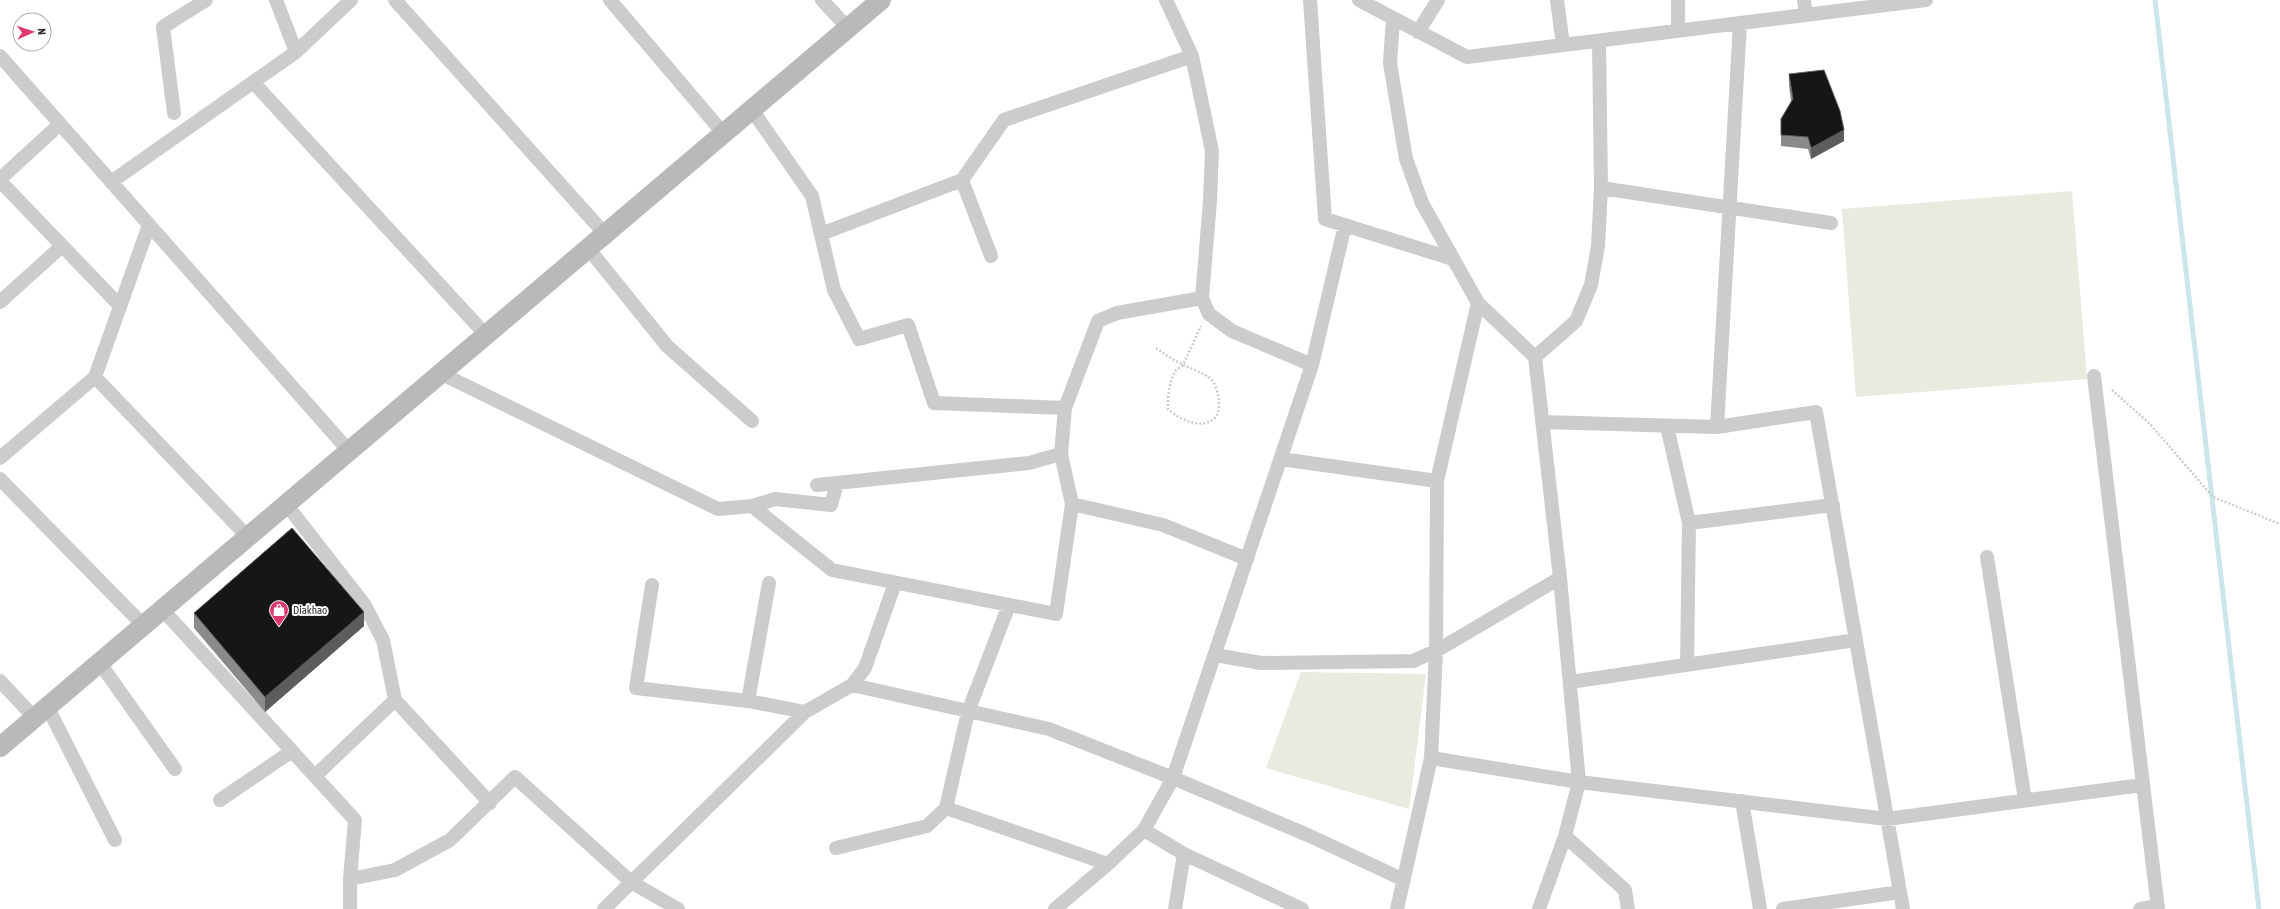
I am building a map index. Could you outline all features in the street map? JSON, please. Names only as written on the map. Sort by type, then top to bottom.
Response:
[{"type":"main road","points":[[0,747],[881,0]]},
{"type":"street","points":[[174,113],[163,27],[206,0]]},
{"type":"street","points":[[276,0],[296,52]]},
{"type":"street","points":[[111,182],[296,52],[351,0]]},
{"type":"street","points":[[395,0],[605,234]]},
{"type":"street","points":[[610,0],[724,134]]},
{"type":"street","points":[[822,0],[848,28]]},
{"type":"street","points":[[1166,0],[1192,56],[1212,151],[1210,201],[1202,298],[1209,314],[1232,331],[1312,365]]},
{"type":"street","points":[[1310,0],[1325,219],[1453,259]]},
{"type":"street","points":[[1359,0],[1467,58],[1926,0]]},
{"type":"street","points":[[1418,32],[1438,0]]},
{"type":"street","points":[[1556,0],[1563,45]]},
{"type":"street","points":[[1678,0],[1678,31]]},
{"type":"street","points":[[1804,0],[1806,15]]},
{"type":"street","points":[[1393,18],[1390,63],[1406,159],[1422,203],[1478,302],[1535,357],[1560,578],[1579,782],[1565,836],[1539,909]]},
{"type":"street","points":[[1717,427],[1740,23]]},
{"type":"street","points":[[1535,357],[1576,321],[1591,285],[1598,246],[1601,188],[1599,41]]},
{"type":"street","points":[[0,56],[349,451]]},
{"type":"street","points":[[821,234],[962,180],[1004,120],[1192,56]]},
{"type":"street","points":[[253,82],[486,335]]},
{"type":"street","points":[[752,110],[812,196],[834,290],[859,339],[908,324],[934,403],[1065,408]]},
{"type":"street","points":[[60,124],[0,180],[120,306]]},
{"type":"street","points":[[962,180],[991,256]]},
{"type":"street","points":[[1601,188],[1831,223]]},
{"type":"street","points":[[0,458],[95,377],[149,225]]},
{"type":"street","points":[[1055,909],[1108,864],[1144,830],[1173,778],[1312,365],[1345,225]]},
{"type":"street","points":[[0,302],[62,246]]},
{"type":"street","points":[[588,248],[667,346],[752,421]]},
{"type":"street","points":[[752,506],[832,570],[1056,614],[1072,504],[1061,454],[1065,408],[1098,321],[1117,313],[1202,298]]},
{"type":"street","points":[[1397,909],[1431,758],[1436,652],[1437,481],[1478,302]]},
{"type":"street","points":[[440,373],[718,509],[752,506],[775,499],[831,505],[837,483]]},
{"type":"street","points":[[2094,376],[2158,908],[2140,909]]},
{"type":"street","points":[[95,377],[247,536]]},
{"type":"street","points":[[1542,422],[1717,427],[1816,412],[1903,909]]},
{"type":"street","points":[[1667,426],[1689,523],[1687,665]]},
{"type":"street","points":[[817,485],[1029,463],[1061,454]]},
{"type":"street","points":[[1280,459],[1437,481]]},
{"type":"street","points":[[0,479],[143,625]]},
{"type":"street","points":[[286,504],[364,604],[383,640],[395,700],[490,803]]},
{"type":"street","points":[[1072,504],[1163,525],[1247,558]]},
{"type":"street","points":[[1689,523],[1833,504]]},
{"type":"street","points":[[1987,557],[2025,800]]},
{"type":"street","points":[[1215,655],[1262,663],[1413,661],[1436,652],[1560,578]]},
{"type":"street","points":[[748,701],[769,583]]},
{"type":"street","points":[[604,909],[805,712],[852,685],[865,668],[895,583]]},
{"type":"street","points":[[652,585],[636,688],[748,701],[805,712]]},
{"type":"street","points":[[836,848],[927,826],[946,808],[968,712],[1009,605]]},
{"type":"street","points":[[162,609],[355,820],[350,879],[350,909]]},
{"type":"street","points":[[1570,682],[1856,640]]},
{"type":"street","points":[[99,662],[175,769]]},
{"type":"street","points":[[0,681],[41,712],[115,840]]},
{"type":"street","points":[[852,685],[1049,729],[1173,778],[1310,836],[1404,880]]},
{"type":"street","points":[[315,776],[395,700]]},
{"type":"street","points":[[220,800],[292,751]]},
{"type":"street","points":[[1431,758],[1579,782],[1887,819],[2142,785]]},
{"type":"street","points":[[350,879],[395,870],[450,840],[490,803],[515,777],[630,882],[678,909]]},
{"type":"street","points":[[1742,802],[1760,909]]},
{"type":"street","points":[[946,808],[1108,864]]},
{"type":"street","points":[[1144,830],[1184,854],[1302,909]]},
{"type":"street","points":[[1565,836],[1625,890],[1628,909]]},
{"type":"street","points":[[1176,909],[1184,854]]},
{"type":"street","points":[[1784,909],[1900,892]]},
{"type":"path","points":[[1156,348],[1183,365],[1205,374],[1214,382],[1219,402],[1218,411],[1213,419],[1202,425],[1192,424],[1178,418],[1168,409],[1168,396],[1175,371],[1183,365],[1198,330],[1209,314]]},
{"type":"path","points":[[2094,376],[2119,395],[2150,424],[2213,497],[2280,524]]},
{"type":"shaded area","points":[[2072,191],[2087,379],[1856,397],[1842,209]]},
{"type":"shaded area","points":[[1301,672],[1426,674],[1409,809],[1266,768]]},
{"type":"building","points":[[1824,70],[1840,111],[1844,130],[1811,148],[1808,137],[1781,135],[1781,119],[1793,99],[1789,74]]},
{"type":"building","name":"Diakhao","points":[[292,528],[364,612],[265,697],[194,613]]},
{"type":"waterway","points":[[2155,0],[2259,909]]},
{"type":"place","name":"Diakhao","points":[[279,627]]}]
